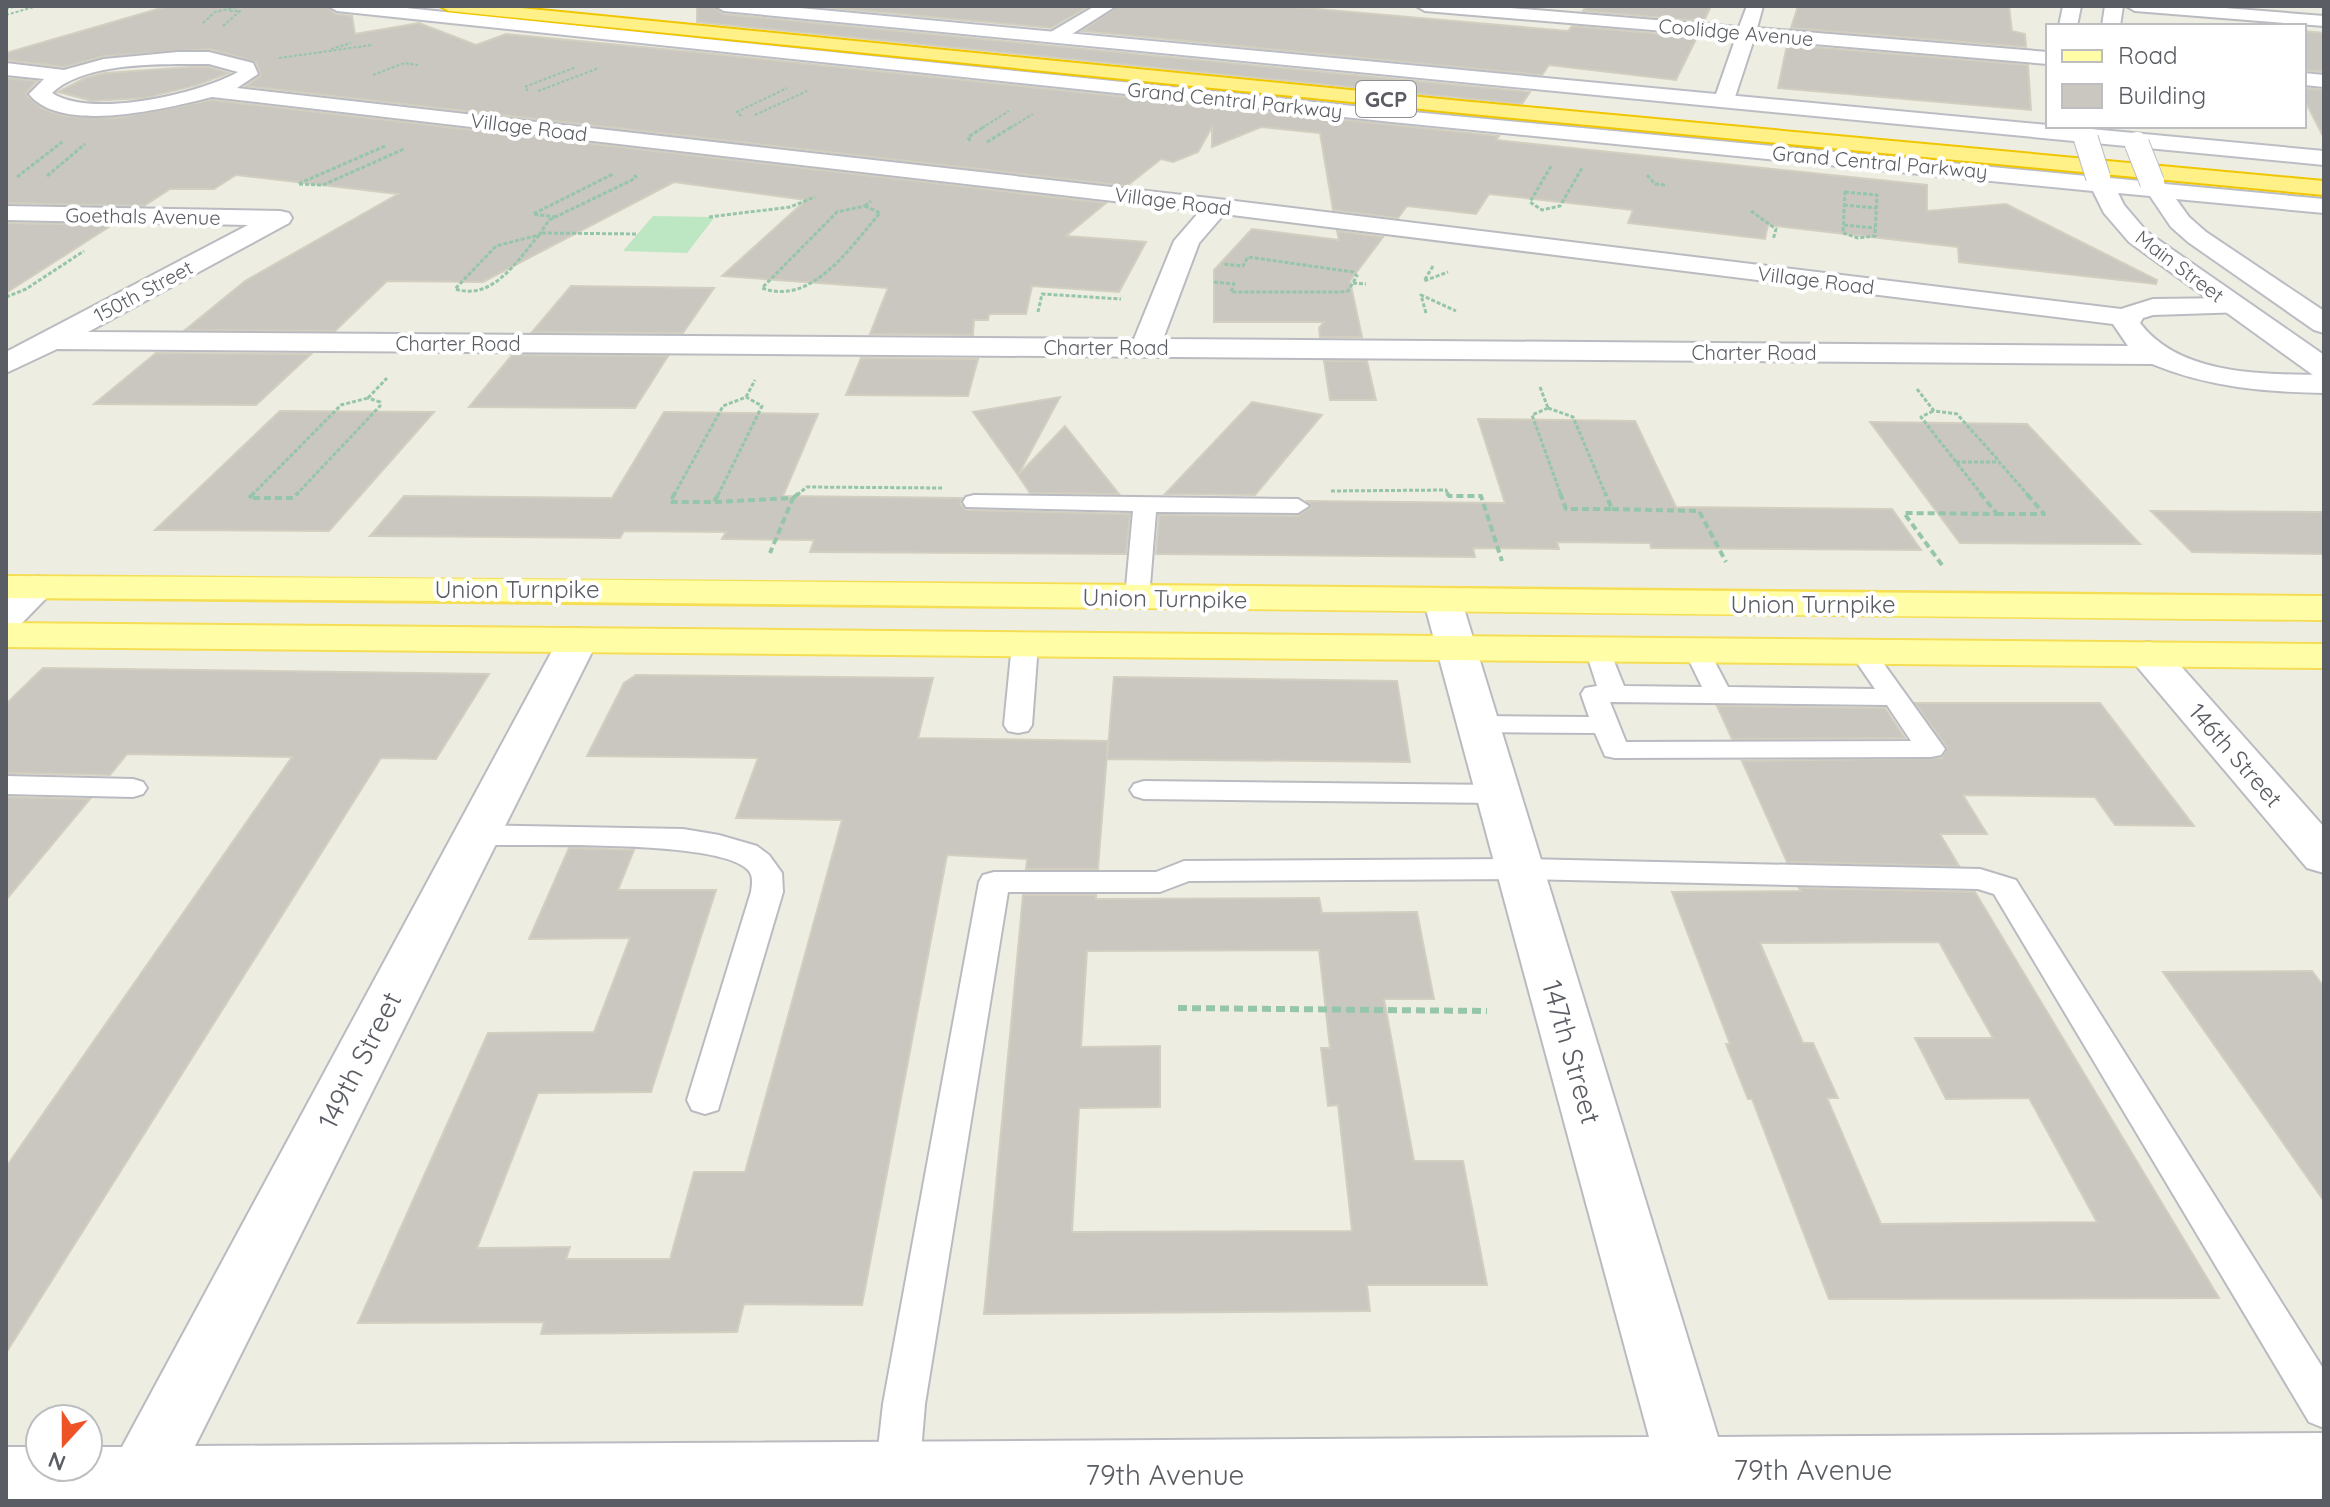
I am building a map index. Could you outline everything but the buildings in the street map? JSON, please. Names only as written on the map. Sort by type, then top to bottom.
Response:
[{"type":"highway","name":"Grand Central Parkway","points":[[449,6],[1461,107],[2324,188]]},
{"type":"highway","name":"Grand Central Parkway","points":[[559,6],[2324,174]]},
{"type":"highway","points":[[720,7],[1336,82]]},
{"type":"main road","name":"Union Turnpike","points":[[22,587],[650,590],[1137,598],[1449,625],[1598,649],[2324,656]]},
{"type":"main road","name":"Union Turnpike","points":[[6,635],[1025,644],[1449,625],[2324,608]]},
{"type":"street","name":"Grand Central Parkway","points":[[337,6],[1234,100],[2099,180],[2324,206]]},
{"type":"street","points":[[1055,37],[1107,6]]},
{"type":"street","name":"Coolidge Avenue","points":[[1425,6],[2046,58]]},
{"type":"street","points":[[1724,100],[1756,6]]},
{"type":"street","points":[[2135,6],[2324,21]]},
{"type":"street","name":"Grand Central Parkway","points":[[720,7],[2135,136],[2324,158]]},
{"type":"street","points":[[6,69],[76,73],[178,58],[232,61],[246,67],[248,74],[238,83],[216,92],[115,108],[84,108],[44,100],[39,94],[45,86],[76,73]]},
{"type":"street","name":"Village Road","points":[[216,92],[1218,206],[2129,318]]},
{"type":"street","name":"Main Street","points":[[2084,133],[2099,180],[2113,208],[2138,237],[2324,369]]},
{"type":"street","name":"Main Street","points":[[2135,136],[2154,186],[2180,222],[2211,248],[2324,324]]},
{"type":"street","points":[[1967,170],[2060,204]]},
{"type":"street","points":[[2180,222],[2295,202]]},
{"type":"street","points":[[1145,347],[1187,241],[1218,206]]},
{"type":"street","name":"Goethals Avenue","points":[[6,213],[280,218]]},
{"type":"street","points":[[2095,216],[2138,237]]},
{"type":"street","name":"150th Street","points":[[6,364],[280,218]]},
{"type":"street","points":[[2234,306],[2153,307],[2133,312],[2126,323],[2132,337],[2160,355],[2224,377],[2268,384],[2324,384]]},
{"type":"street","name":"Charter Road","points":[[52,340],[2160,355]]},
{"type":"street","points":[[6,617],[22,587]]},
{"type":"street","name":"147th Street","points":[[1449,625],[1698,1485]]},
{"type":"street","name":"149th Street","points":[[141,1481],[578,640]]},
{"type":"street","name":"146th Street","points":[[2148,654],[2324,857]]},
{"type":"street","name":"79th Avenue","points":[[6,1481],[897,1476],[1698,1485],[2324,1466]]},
{"type":"lane","points":[[974,502],[1298,506]]},
{"type":"lane","points":[[1137,598],[1145,505]]},
{"type":"lane","points":[[1018,725],[1025,644]]},
{"type":"lane","points":[[1598,649],[1613,694]]},
{"type":"lane","points":[[1697,650],[1719,695]]},
{"type":"lane","points":[[1862,651],[1895,697],[1931,749],[1842,743],[1691,742],[1615,750],[1594,694],[1672,698],[1719,695],[1752,699],[1895,697]]},
{"type":"lane","points":[[1478,724],[1606,725]]},
{"type":"lane","points":[[6,785],[133,788]]},
{"type":"lane","points":[[1144,790],[1498,794]]},
{"type":"lane","points":[[475,835],[683,839],[733,849],[758,862],[767,873],[767,892],[705,1100]]},
{"type":"lane","points":[[897,1476],[904,1404],[994,882],[1160,882],[1184,871],[1520,869],[1980,879],[2005,887],[2324,1408]]},
{"type":"path","points":[[6,9],[17,6]]},
{"type":"path","points":[[6,15],[37,6]]},
{"type":"path","points":[[228,11],[241,6]]},
{"type":"path","points":[[583,64],[524,89],[529,92],[546,90],[604,66]]},
{"type":"path","points":[[789,86],[737,112],[743,117],[759,115],[811,89]]},
{"type":"path","points":[[975,143],[967,140],[968,137],[1008,112]]},
{"type":"path","points":[[986,142],[995,140],[1033,114]]},
{"type":"path","points":[[31,178],[17,177],[61,142],[71,139]]},
{"type":"path","points":[[40,177],[50,175],[89,141]]},
{"type":"path","points":[[389,145],[298,184],[323,185],[404,150],[401,145]]},
{"type":"path","points":[[1554,161],[1530,202],[1542,210],[1560,206],[1584,164]]},
{"type":"path","points":[[638,234],[540,234],[496,246],[455,289],[467,294],[492,287],[540,234],[549,220],[632,180],[636,175],[629,173],[641,167]]},
{"type":"path","points":[[557,218],[533,214],[616,173]]},
{"type":"path","points":[[1845,192],[1877,195],[1875,236],[1858,238],[1843,233],[1844,205],[1845,192]]},
{"type":"path","points":[[709,217],[790,207],[821,193]]},
{"type":"path","points":[[865,206],[880,213],[809,288],[775,294],[762,288],[837,212],[865,206],[874,198]]},
{"type":"path","points":[[1844,205],[1876,208]]},
{"type":"path","points":[[1751,211],[1776,229],[1773,243]]},
{"type":"path","points":[[1844,225],[1875,228]]},
{"type":"path","points":[[6,297],[26,289],[87,249]]},
{"type":"path","points":[[1214,282],[1234,284],[1231,292],[1341,292],[1348,291],[1357,276],[1353,272],[1248,257],[1243,266],[1222,264]]},
{"type":"path","points":[[1353,283],[1366,284]]},
{"type":"path","points":[[1035,325],[1042,294],[1125,299]]},
{"type":"path","points":[[761,369],[746,397],[723,406],[670,502],[793,498]]},
{"type":"path","points":[[1536,374],[1548,408]]},
{"type":"path","points":[[368,398],[380,402],[380,406],[293,498],[249,498],[341,405],[368,398],[388,376]]},
{"type":"path","points":[[1916,388],[1934,411]]},
{"type":"path","points":[[714,502],[762,406],[746,397]]},
{"type":"path","points":[[1612,509],[1573,417],[1548,408],[1532,415],[1566,509],[1699,511],[1728,567]]},
{"type":"path","points":[[1946,571],[1904,513],[1997,514],[2044,514],[1957,414],[1934,411],[1921,417],[1997,514]]},
{"type":"path","points":[[1956,462],[1999,462]]},
{"type":"path","points":[[769,557],[793,498],[807,487]]},
{"type":"path","points":[[1446,490],[1449,496],[1481,496],[1503,565]]},
{"type":"path","points":[[1918,505],[1925,513]]},
{"type":"path","points":[[1178,1008],[1487,1011]]},
{"type":"green space","points":[[653,216],[714,218],[687,253],[623,251]]}]
